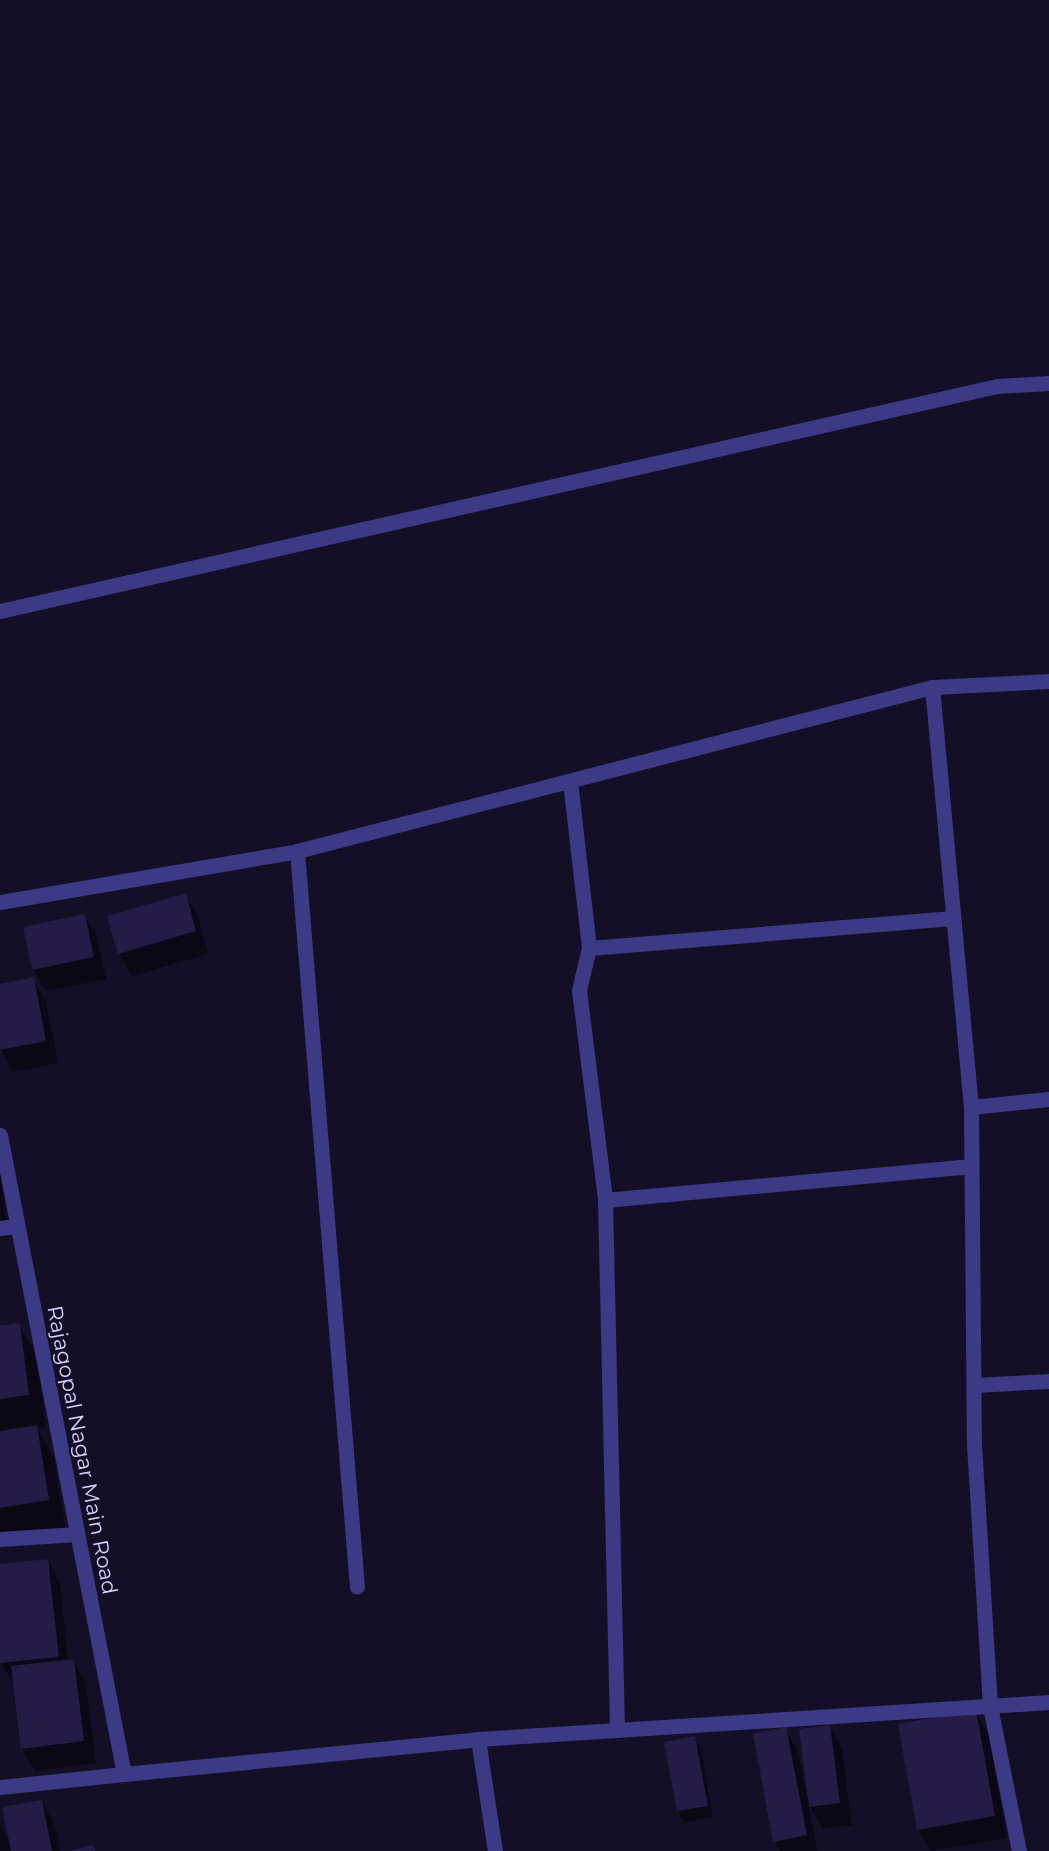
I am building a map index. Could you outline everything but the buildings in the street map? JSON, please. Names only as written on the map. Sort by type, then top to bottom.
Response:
[{"type":"street","points":[[0,611],[997,386],[1049,383]]},
{"type":"street","points":[[0,902],[297,851],[932,687],[1049,681]]},
{"type":"street","points":[[932,687],[971,1107],[974,1444],[990,1706],[1019,1851]]},
{"type":"street","points":[[570,781],[588,948],[579,990],[604,1200],[617,1730]]},
{"type":"street","points":[[297,851],[357,1587]]},
{"type":"street","points":[[588,948],[953,918]]},
{"type":"street","points":[[971,1107],[1049,1099]]},
{"type":"street","name":"Rajagopal Nagar Main Road","points":[[0,1135],[124,1774]]},
{"type":"street","points":[[604,1200],[971,1166]]},
{"type":"street","points":[[0,1228],[17,1226]]},
{"type":"street","points":[[974,1385],[1049,1381]]},
{"type":"street","points":[[0,1539],[77,1534]]},
{"type":"street","points":[[0,1787],[478,1739],[1049,1701]]},
{"type":"street","points":[[478,1739],[495,1851]]}]
